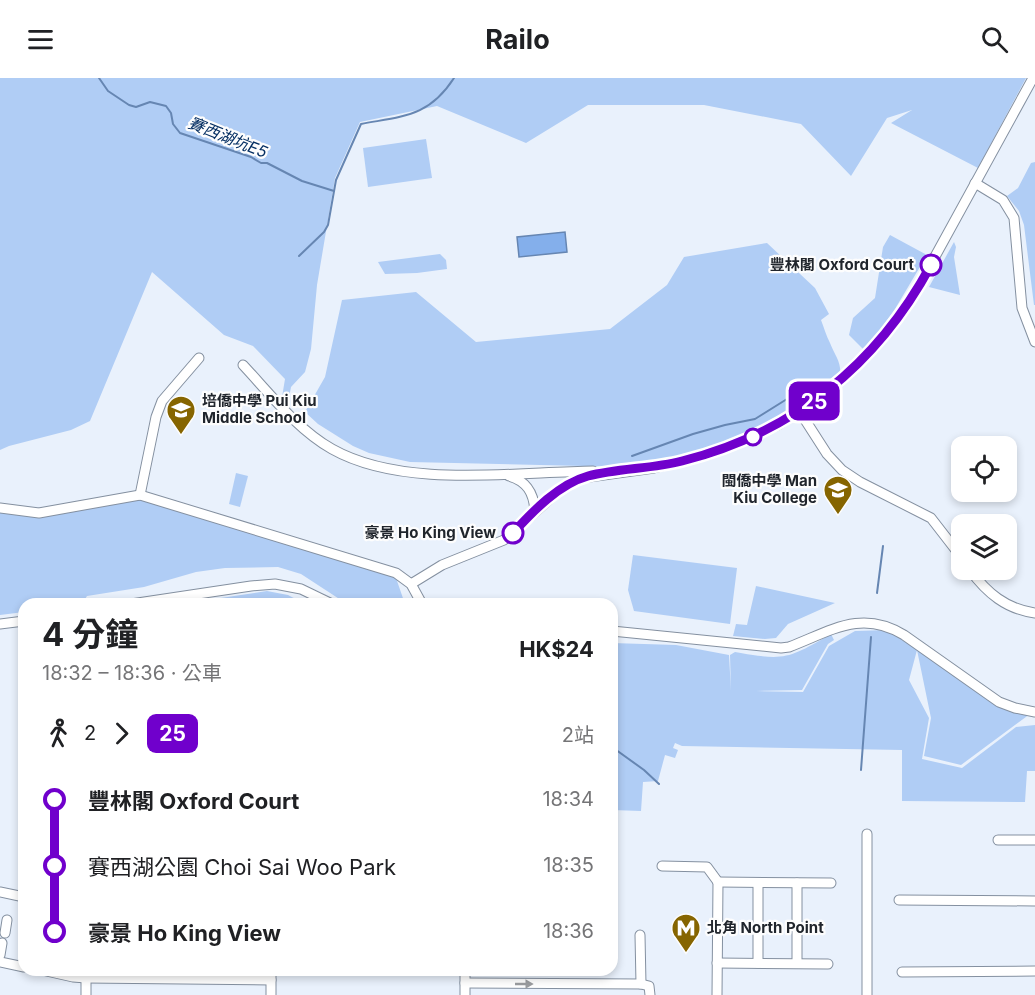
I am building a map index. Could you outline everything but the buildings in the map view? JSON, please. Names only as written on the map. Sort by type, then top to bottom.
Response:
[{"type":"street","points":[[411,584],[442,566],[504,540],[563,487],[589,476],[654,468],[705,455],[764,432],[800,412],[831,388],[864,359],[894,323],[926,275],[1033,78]]},
{"type":"street","points":[[975,183],[1003,200],[1014,218],[1022,308],[1035,342]]},
{"type":"street","points":[[140,495],[156,417],[162,401],[199,358]]},
{"type":"street","points":[[243,365],[300,425],[331,448],[373,466],[402,472],[504,475],[625,471]]},
{"type":"street","points":[[800,412],[827,454],[842,470],[860,482],[931,518],[951,544]]},
{"type":"street","points":[[550,472],[557,477],[563,487]]},
{"type":"street","points":[[504,475],[516,478],[529,488],[535,512]]},
{"type":"street","points":[[0,508],[39,513],[140,495],[396,573],[411,584],[419,598]]},
{"type":"street","points":[[978,580],[1000,601],[1017,610],[1035,613]]},
{"type":"street","points":[[173,598],[264,585],[295,587],[322,598]]},
{"type":"street","points":[[0,624],[18,622]]},
{"type":"street","points":[[618,632],[781,648],[851,624],[875,623],[904,635],[999,702],[1035,712]]},
{"type":"street","points":[[867,834],[867,995]]},
{"type":"street","points":[[1002,841],[1035,841]]},
{"type":"street","points":[[662,866],[707,867],[718,882],[717,995]]},
{"type":"street","points":[[718,882],[831,883]]},
{"type":"street","points":[[758,883],[758,963]]},
{"type":"street","points":[[796,963],[797,883]]},
{"type":"street","points":[[0,892],[18,896]]},
{"type":"street","points":[[899,900],[1035,901]]},
{"type":"street","points":[[4,933],[7,920]]},
{"type":"street","points":[[465,983],[646,988],[640,935]]},
{"type":"street","points":[[0,954],[2,943]]},
{"type":"street","points":[[0,962],[18,966]]},
{"type":"street","points":[[717,963],[828,963]]},
{"type":"street","points":[[902,972],[1035,971]]},
{"type":"street","points":[[86,976],[86,995]]},
{"type":"street","points":[[271,976],[271,995]]},
{"type":"street","points":[[465,976],[465,995]]},
{"type":"shaded area","points":[[0,78],[1026,78],[978,168],[891,123],[912,110],[887,118],[851,176],[801,124],[704,105],[588,105],[526,143],[437,106],[360,122],[335,178],[317,285],[311,349],[305,372],[291,387],[289,398],[282,397],[285,379],[253,346],[224,335],[152,272],[90,421],[71,430],[0,450]]},
{"type":"shaded area","points":[[426,139],[432,178],[368,187],[363,148]]},
{"type":"shaded area","points":[[1035,162],[1034,305],[1024,225],[1019,211],[1007,196],[1018,188],[1031,163]]},
{"type":"shaded area","points":[[565,232],[567,252],[519,257],[517,237]]},
{"type":"shaded area","points":[[890,235],[927,255],[895,309],[865,351],[849,335],[853,318],[875,298],[883,247]]},
{"type":"shaded area","points":[[954,242],[956,247],[954,257],[960,295],[929,287]]},
{"type":"shaded area","points":[[767,243],[815,288],[829,314],[821,320],[839,363],[840,377],[784,418],[764,428],[746,432],[708,452],[628,467],[410,462],[369,453],[353,446],[318,424],[305,412],[325,377],[342,300],[416,292],[476,342],[610,329],[667,285],[684,257]]},
{"type":"shaded area","points":[[440,254],[446,260],[447,269],[385,274],[378,262]]},
{"type":"shaded area","points":[[236,473],[248,476],[240,507],[229,504]]},
{"type":"shaded area","points":[[140,500],[338,558],[396,578],[403,598],[338,598],[301,574],[278,567],[225,568],[196,572],[144,587],[86,598],[18,598],[18,613],[0,615],[0,511],[16,513]]},
{"type":"shaded area","points":[[633,555],[737,568],[730,624],[634,611],[628,590]]},
{"type":"shaded area","points":[[756,586],[835,603],[788,624],[776,638],[733,636],[736,624],[747,625]]},
{"type":"shaded area","points":[[267,591],[294,598],[220,598]]},
{"type":"shaded area","points":[[887,630],[960,678],[1030,714],[961,765],[924,756],[931,718],[917,650],[909,680],[929,718],[922,759],[962,768],[1016,727],[1035,725],[1035,771],[1027,771],[1025,802],[902,801],[902,750],[682,746],[675,743],[673,748],[678,750],[675,758],[665,755],[658,781],[643,782],[641,811],[618,810],[618,643],[676,645],[729,655],[731,691],[730,655],[735,652],[786,656],[805,649],[831,634],[834,640],[828,644],[802,690],[756,691],[803,692],[829,646],[855,631]]},
{"type":"waterway","name":"賽西湖坑E5","points":[[99,78],[108,91],[129,105],[136,107],[150,102],[166,106],[171,113],[173,124],[180,133],[251,157],[261,163],[267,163],[302,181],[334,191]]},
{"type":"waterway","points":[[299,256],[324,232],[328,225],[336,180],[361,124],[402,116],[425,108],[445,91],[454,78]]},
{"type":"waterway","points":[[632,456],[693,434],[755,419],[787,399]]},
{"type":"waterway","points":[[877,593],[883,546]]},
{"type":"waterway","points":[[861,770],[871,637]]},
{"type":"waterway","points":[[618,751],[659,784]]},
{"type":"bus line","name":"25","points":[[513,533],[563,487],[582,478],[654,468],[705,455],[764,432],[800,412],[831,388],[874,348],[901,314],[931,265]]},
{"type":"place","name":"豐林閣 Oxford Court","points":[[931,265]]},
{"type":"place","name":"培僑中學 Pui Kiu Middle School","points":[[181,436]]},
{"type":"place","name":"閩僑中學 Man Kiu College","points":[[838,516]]},
{"type":"place","name":"豪景 Ho King View","points":[[513,533]]},
{"type":"place","name":"北角 North Point","points":[[686,954]]}]
